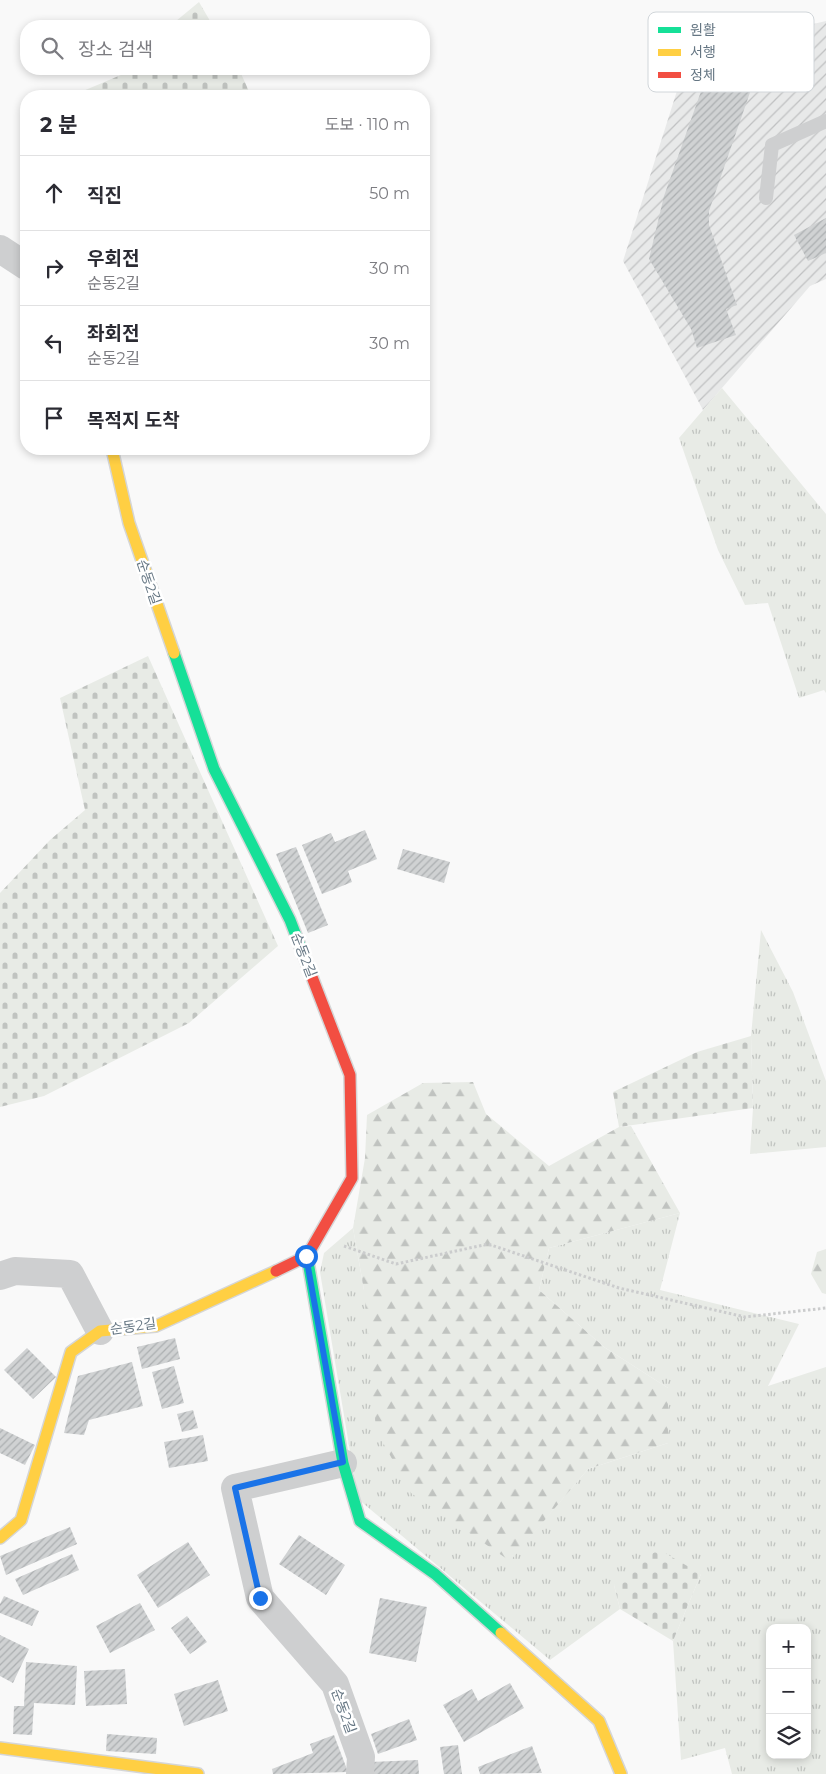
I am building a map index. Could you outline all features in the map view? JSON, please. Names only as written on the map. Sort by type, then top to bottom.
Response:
[{"type":"street","points":[[0,249],[20,262]]},
{"type":"street","name":"순동2길","points":[[0,1538],[20,1520],[72,1352],[100,1331],[156,1326],[306,1256],[352,1178],[350,1075],[290,920],[214,769],[128,523],[113,455]]},
{"type":"street","points":[[306,1256],[343,1462],[360,1521],[436,1574],[599,1721],[621,1774]]},
{"type":"street","name":"순동2길","points":[[0,1276],[15,1271],[70,1274],[100,1331]]},
{"type":"street","name":"순동2길","points":[[343,1462],[235,1488],[260,1598],[335,1684],[360,1757],[360,1774]]},
{"type":"street","points":[[0,1748],[198,1774]]},
{"type":"lane","points":[[766,198],[772,145],[826,121]]},
{"type":"path","points":[[318,1236],[396,1264],[488,1244],[619,1288],[745,1317],[826,1308]]},
{"type":"shaded area","points":[[826,21],[826,279],[810,286],[703,410],[623,261],[677,92],[814,92],[814,24]]},
{"type":"green space","points":[[199,2],[210,20],[177,20]]},
{"type":"green space","points":[[121,75],[242,75],[248,90],[85,90]]},
{"type":"green space","points":[[722,388],[826,514],[826,693],[824,690],[799,698],[768,603],[745,605],[718,550],[679,438]]},
{"type":"green space","points":[[148,656],[278,946],[189,1023],[44,1096],[0,1107],[0,893],[50,840],[85,810],[60,698]]},
{"type":"green space","points":[[761,930],[793,992],[826,1081],[826,1147],[750,1154],[753,1108],[751,1036]]},
{"type":"green space","points":[[751,1036],[753,1108],[619,1127],[613,1092],[697,1052]]},
{"type":"green space","points":[[473,1082],[486,1114],[549,1166],[619,1127],[631,1126],[680,1213],[549,1248],[539,1290],[604,1347],[668,1388],[668,1443],[588,1469],[510,1561],[411,1493],[376,1430],[364,1290],[353,1228],[365,1158],[367,1115],[423,1083]]},
{"type":"green space","points":[[680,1213],[660,1290],[799,1324],[768,1386],[826,1367],[826,1774],[732,1774],[725,1748],[681,1760],[673,1641],[701,1574],[614,1585],[620,1609],[550,1660],[358,1499],[320,1272],[324,1253],[353,1228],[364,1290],[510,1560],[588,1469],[668,1443],[668,1388],[604,1347],[539,1290],[549,1248]]},
{"type":"green space","points":[[826,1249],[826,1294],[822,1293],[811,1274],[817,1252]]},
{"type":"green space","points":[[658,1549],[701,1574],[673,1641],[620,1609],[614,1585]]},
{"type":"building","points":[[701,92],[750,92],[709,211],[709,225],[737,305],[726,309],[736,335],[697,348],[691,329],[649,259],[664,196]]},
{"type":"building","points":[[826,218],[826,253],[808,261],[794,235]]},
{"type":"building","points":[[365,830],[377,859],[348,871],[352,882],[322,894],[302,845],[331,833],[335,842]]},
{"type":"building","points":[[296,847],[328,925],[308,933],[276,854]]},
{"type":"building","points":[[403,849],[450,862],[444,883],[397,869]]},
{"type":"building","points":[[175,1338],[180,1359],[142,1369],[137,1347]]},
{"type":"building","points":[[27,1348],[56,1377],[33,1399],[4,1370]]},
{"type":"building","points":[[132,1362],[143,1406],[89,1420],[84,1435],[64,1433],[78,1376]]},
{"type":"building","points":[[174,1366],[184,1403],[162,1409],[152,1372]]},
{"type":"building","points":[[193,1410],[198,1428],[182,1432],[177,1414]]},
{"type":"building","points":[[0,1428],[35,1445],[25,1465],[0,1453]]},
{"type":"building","points":[[203,1435],[208,1461],[169,1468],[164,1442]]},
{"type":"building","points":[[70,1527],[77,1544],[6,1575],[0,1556]]},
{"type":"building","points":[[299,1535],[345,1565],[326,1595],[279,1564]]},
{"type":"building","points":[[188,1542],[210,1575],[158,1608],[137,1575]]},
{"type":"building","points":[[72,1554],[79,1570],[23,1595],[15,1579]]},
{"type":"building","points":[[4,1596],[39,1611],[32,1626],[0,1613],[0,1604]]},
{"type":"building","points":[[380,1598],[427,1607],[416,1662],[369,1653]]},
{"type":"building","points":[[140,1603],[155,1630],[110,1653],[96,1626]]},
{"type":"building","points":[[187,1616],[207,1642],[190,1654],[171,1628]]},
{"type":"building","points":[[0,1635],[29,1649],[13,1683],[0,1676]]},
{"type":"building","points":[[26,1662],[77,1666],[75,1705],[34,1703],[32,1735],[13,1734],[14,1706],[24,1706]]},
{"type":"building","points":[[125,1669],[127,1704],[86,1706],[84,1671]]},
{"type":"building","points":[[218,1680],[228,1711],[184,1726],[174,1694]]},
{"type":"building","points":[[510,1683],[524,1708],[464,1742],[443,1705],[472,1689],[478,1701]]},
{"type":"building","points":[[409,1719],[417,1740],[378,1754],[371,1734]]},
{"type":"building","points":[[107,1734],[157,1738],[156,1754],[106,1751]]},
{"type":"building","points":[[334,1735],[348,1772],[273,1774],[272,1769],[313,1753],[310,1744]]},
{"type":"building","points":[[458,1745],[462,1774],[444,1774],[440,1747]]},
{"type":"building","points":[[532,1746],[542,1773],[480,1774],[478,1767]]},
{"type":"building","points":[[418,1760],[419,1774],[370,1774],[370,1762]]},
{"type":"traffic: fast","points":[[174,653],[214,769],[290,920],[307,964]]},
{"type":"traffic: fast","points":[[307,1256],[343,1463],[360,1521],[435,1574],[501,1633]]},
{"type":"traffic: slow","points":[[113,455],[129,523],[174,653]]},
{"type":"traffic: slow","points":[[0,1538],[21,1520],[71,1352],[100,1331],[156,1326],[276,1271]]},
{"type":"traffic: slow","points":[[501,1633],[599,1721],[621,1774]]},
{"type":"traffic: slow","points":[[0,1748],[198,1774]]},
{"type":"traffic: jam","points":[[276,1271],[307,1256],[352,1178],[350,1075],[307,964]]},
{"type":"route","points":[[260,1598],[235,1488],[343,1462],[306,1256]]}]
